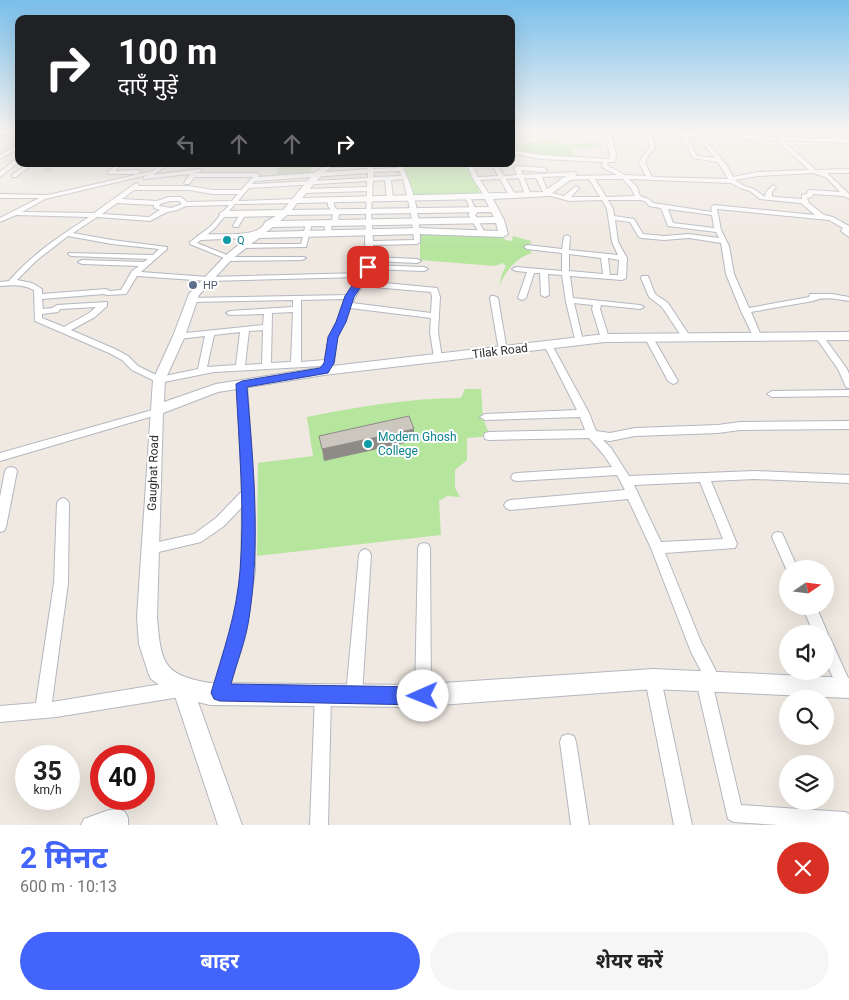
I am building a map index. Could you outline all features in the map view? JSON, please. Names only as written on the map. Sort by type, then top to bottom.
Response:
[{"type":"street","points":[[14,176],[23,170]]},
{"type":"street","points":[[113,170],[110,172],[154,172]]},
{"type":"street","points":[[11,282],[24,266],[158,170]]},
{"type":"street","points":[[223,214],[242,214],[342,170]]},
{"type":"street","points":[[15,214],[96,215],[145,219],[185,204],[233,203],[361,170]]},
{"type":"street","points":[[0,284],[11,282],[32,284],[38,289],[38,319],[112,351],[125,358],[135,368],[159,380],[202,370],[240,367],[296,363],[327,367],[333,337],[369,263],[368,212],[370,170]]},
{"type":"street","points":[[368,243],[417,242],[418,231],[403,170]]},
{"type":"street","points":[[272,224],[335,222],[418,231],[503,234],[500,220],[472,170]]},
{"type":"street","points":[[497,170],[512,195]]},
{"type":"street","points":[[518,170],[528,195]]},
{"type":"street","points":[[540,170],[576,172],[592,179],[624,177],[705,181],[732,180],[772,173],[849,171]]},
{"type":"street","points":[[476,179],[576,172],[584,170]]},
{"type":"street","points":[[614,170],[624,177],[640,198]]},
{"type":"street","points":[[645,170],[650,178]]},
{"type":"street","points":[[726,170],[732,180],[742,187],[752,190],[762,198],[769,197],[806,203],[823,217]]},
{"type":"street","points":[[145,178],[190,171],[229,171],[257,175],[213,227],[192,243],[228,258],[302,258]]},
{"type":"street","points":[[178,199],[192,175],[229,171]]},
{"type":"street","points":[[822,171],[847,196]]},
{"type":"street","points":[[0,220],[43,198],[154,172]]},
{"type":"street","points":[[546,193],[576,172]]},
{"type":"street","points":[[538,175],[546,193]]},
{"type":"street","points":[[249,186],[406,177]]},
{"type":"street","points":[[388,178],[390,199]]},
{"type":"street","points":[[254,179],[369,189]]},
{"type":"street","points":[[516,270],[622,278],[623,258],[615,242],[610,209],[592,179]]},
{"type":"street","points":[[311,183],[331,201],[334,212],[336,212],[335,222]]},
{"type":"street","points":[[311,183],[334,212]]},
{"type":"street","name":"Gaughat Road","points":[[183,689],[158,672],[149,644],[147,617],[159,380],[179,336],[194,294],[242,246],[248,228],[272,224],[311,183]]},
{"type":"street","points":[[132,188],[187,186],[242,192]]},
{"type":"street","points":[[769,197],[769,192],[773,187]]},
{"type":"street","points":[[564,198],[569,196],[576,188]]},
{"type":"street","points":[[806,203],[804,196],[810,196],[810,192],[847,196]]},
{"type":"street","points":[[331,201],[466,196],[488,197],[546,193],[564,198],[640,198],[647,200],[651,205],[716,214]]},
{"type":"street","points":[[0,196],[51,196]]},
{"type":"street","points":[[466,196],[475,221],[482,233]]},
{"type":"street","points":[[116,201],[157,203],[169,199],[178,199],[184,200],[185,204]]},
{"type":"street","points":[[157,203],[156,207],[165,210]]},
{"type":"street","points":[[664,207],[669,224],[718,230]]},
{"type":"street","points":[[758,338],[730,274],[726,246],[718,230],[714,208],[831,218],[848,231]]},
{"type":"street","points":[[334,212],[494,209]]},
{"type":"street","points":[[242,214],[248,228]]},
{"type":"street","points":[[612,218],[632,220],[642,236],[724,241]]},
{"type":"street","points":[[213,227],[329,234],[415,221],[500,220]]},
{"type":"street","points":[[329,234],[327,224],[335,222]]},
{"type":"street","points":[[242,246],[304,246],[309,223]]},
{"type":"street","points":[[676,226],[680,237]]},
{"type":"street","points":[[200,237],[248,228]]},
{"type":"street","points":[[39,297],[106,290],[107,292],[124,292],[136,274],[165,248],[112,242],[68,234]]},
{"type":"street","points":[[567,236],[564,266],[579,341]]},
{"type":"street","points":[[527,247],[623,258]]},
{"type":"street","points":[[72,254],[154,257]]},
{"type":"street","points":[[604,255],[608,276]]},
{"type":"street","points":[[369,263],[417,260]]},
{"type":"street","points":[[82,262],[146,264]]},
{"type":"street","points":[[369,263],[424,269]]},
{"type":"street","points":[[522,298],[531,271]]},
{"type":"street","points":[[544,272],[545,294]]},
{"type":"street","points":[[136,274],[208,279],[364,276]]},
{"type":"street","points":[[645,278],[652,295],[665,306],[687,338]]},
{"type":"street","points":[[359,283],[433,289],[436,297],[434,341],[438,358]]},
{"type":"street","points":[[745,311],[813,299],[813,296],[832,296],[849,300]]},
{"type":"street","points":[[192,300],[297,297],[349,301],[434,316]]},
{"type":"street","points":[[296,363],[297,297]]},
{"type":"street","points":[[494,298],[502,351]]},
{"type":"street","points":[[571,300],[640,307]]},
{"type":"street","points":[[597,303],[596,309],[605,338]]},
{"type":"street","points":[[39,308],[40,312],[55,310],[57,307],[104,304],[92,315],[65,330]]},
{"type":"street","points":[[230,313],[297,309]]},
{"type":"street","points":[[266,365],[268,311]]},
{"type":"street","points":[[179,336],[268,327]]},
{"type":"street","points":[[240,367],[245,329]]},
{"type":"street","points":[[202,370],[210,333]]},
{"type":"street","points":[[818,335],[842,369],[849,385]]},
{"type":"street","name":"Tilak Road","points":[[156,411],[216,388],[327,367],[438,358],[605,338],[849,336]]},
{"type":"street","points":[[649,338],[673,381]]},
{"type":"street","points":[[548,345],[584,413],[592,434],[607,451],[632,494],[657,548],[696,647],[709,671],[704,681],[734,813],[845,821],[847,825]]},
{"type":"street","points":[[220,693],[241,620],[248,563],[242,384]]},
{"type":"street","points":[[772,394],[849,393]]},
{"type":"street","points":[[0,456],[156,411]]},
{"type":"street","points":[[485,417],[584,413]]},
{"type":"street","points":[[489,436],[592,434],[610,437],[635,432],[718,429],[740,426],[849,425]]},
{"type":"street","points":[[0,527],[11,471]]},
{"type":"street","points":[[516,477],[704,477],[755,475],[849,479]]},
{"type":"street","points":[[657,548],[731,544],[704,477]]},
{"type":"street","points":[[150,549],[197,538],[220,522],[247,494]]},
{"type":"street","points":[[510,505],[632,494]]},
{"type":"street","points":[[43,709],[61,583],[63,503]]},
{"type":"street","points":[[778,537],[788,560]]},
{"type":"street","points":[[423,696],[424,548]]},
{"type":"street","points":[[354,695],[365,555]]},
{"type":"street","points":[[0,714],[183,689],[210,694],[423,696],[653,679],[847,688],[834,661]]},
{"type":"street","points":[[653,679],[683,825]]},
{"type":"street","points":[[183,689],[230,825]]},
{"type":"street","points":[[319,825],[323,695]]},
{"type":"street","points":[[568,742],[580,825]]},
{"type":"street","points":[[90,825],[119,818],[119,825]]},
{"type":"green space","points":[[278,170],[311,170],[308,174],[276,174]]},
{"type":"green space","points":[[403,170],[470,170],[481,195],[413,197]]},
{"type":"green space","points":[[420,232],[498,235],[512,241],[513,236],[531,241],[530,250],[532,253],[521,258],[512,266],[499,286],[506,266],[503,263],[495,266],[420,260]]},
{"type":"green space","points":[[465,389],[481,389],[483,418],[490,436],[467,438],[467,460],[455,470],[455,488],[460,497],[447,496],[439,501],[441,535],[257,556],[258,463],[313,456],[307,417],[403,401],[461,398]]},
{"type":"building","points":[[409,416],[414,429],[322,449],[319,436]]},
{"type":"place","name":"Q","points":[[227,240]]},
{"type":"place","name":"HP","points":[[193,285]]},
{"type":"place","name":"Modern Ghosh College","points":[[368,444]]},
{"type":"route","points":[[368,267],[367,272],[350,296],[341,322],[333,337],[329,363],[324,371],[242,384],[248,487],[248,570],[241,620],[220,693],[423,696]]}]
